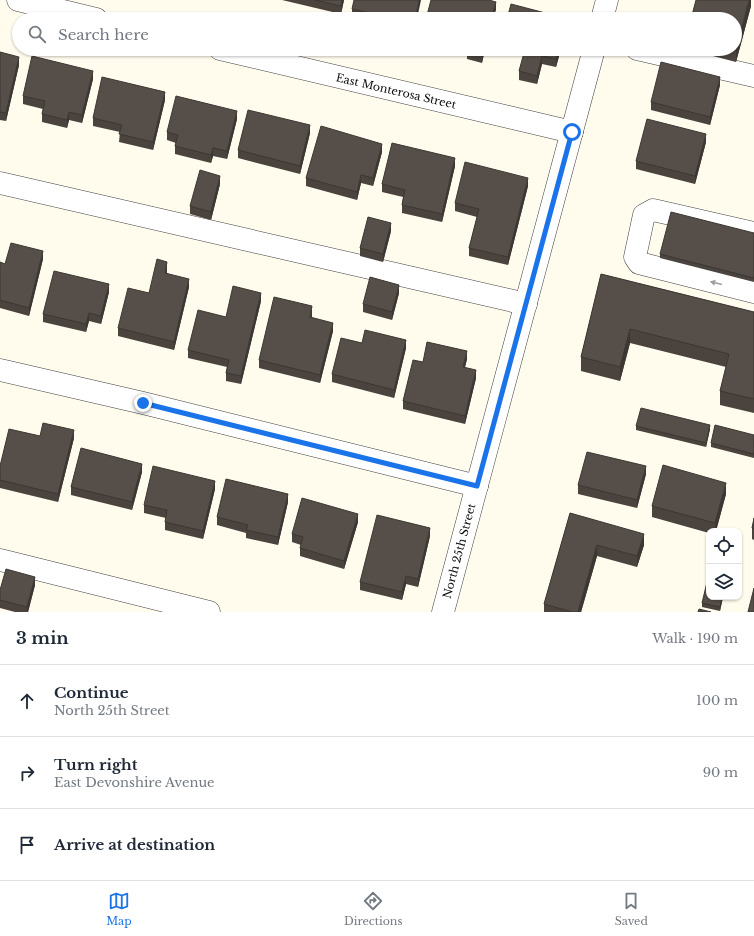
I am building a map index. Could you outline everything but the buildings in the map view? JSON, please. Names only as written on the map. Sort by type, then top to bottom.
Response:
[{"type":"street","points":[[18,0],[67,12]]},
{"type":"street","points":[[604,12],[607,0]]},
{"type":"street","name":"East Monterosa Street","points":[[250,56],[572,132]]},
{"type":"street","name":"North 25th Street","points":[[443,612],[592,56]]},
{"type":"street","points":[[667,56],[754,76]]},
{"type":"street","points":[[0,183],[526,304]]},
{"type":"street","points":[[754,233],[653,210],[644,215],[635,257],[639,263],[754,292]]},
{"type":"street","points":[[0,370],[143,403],[477,486]]},
{"type":"street","points":[[0,560],[209,612]]},
{"type":"route","points":[[143,403],[477,486],[572,132]]}]
